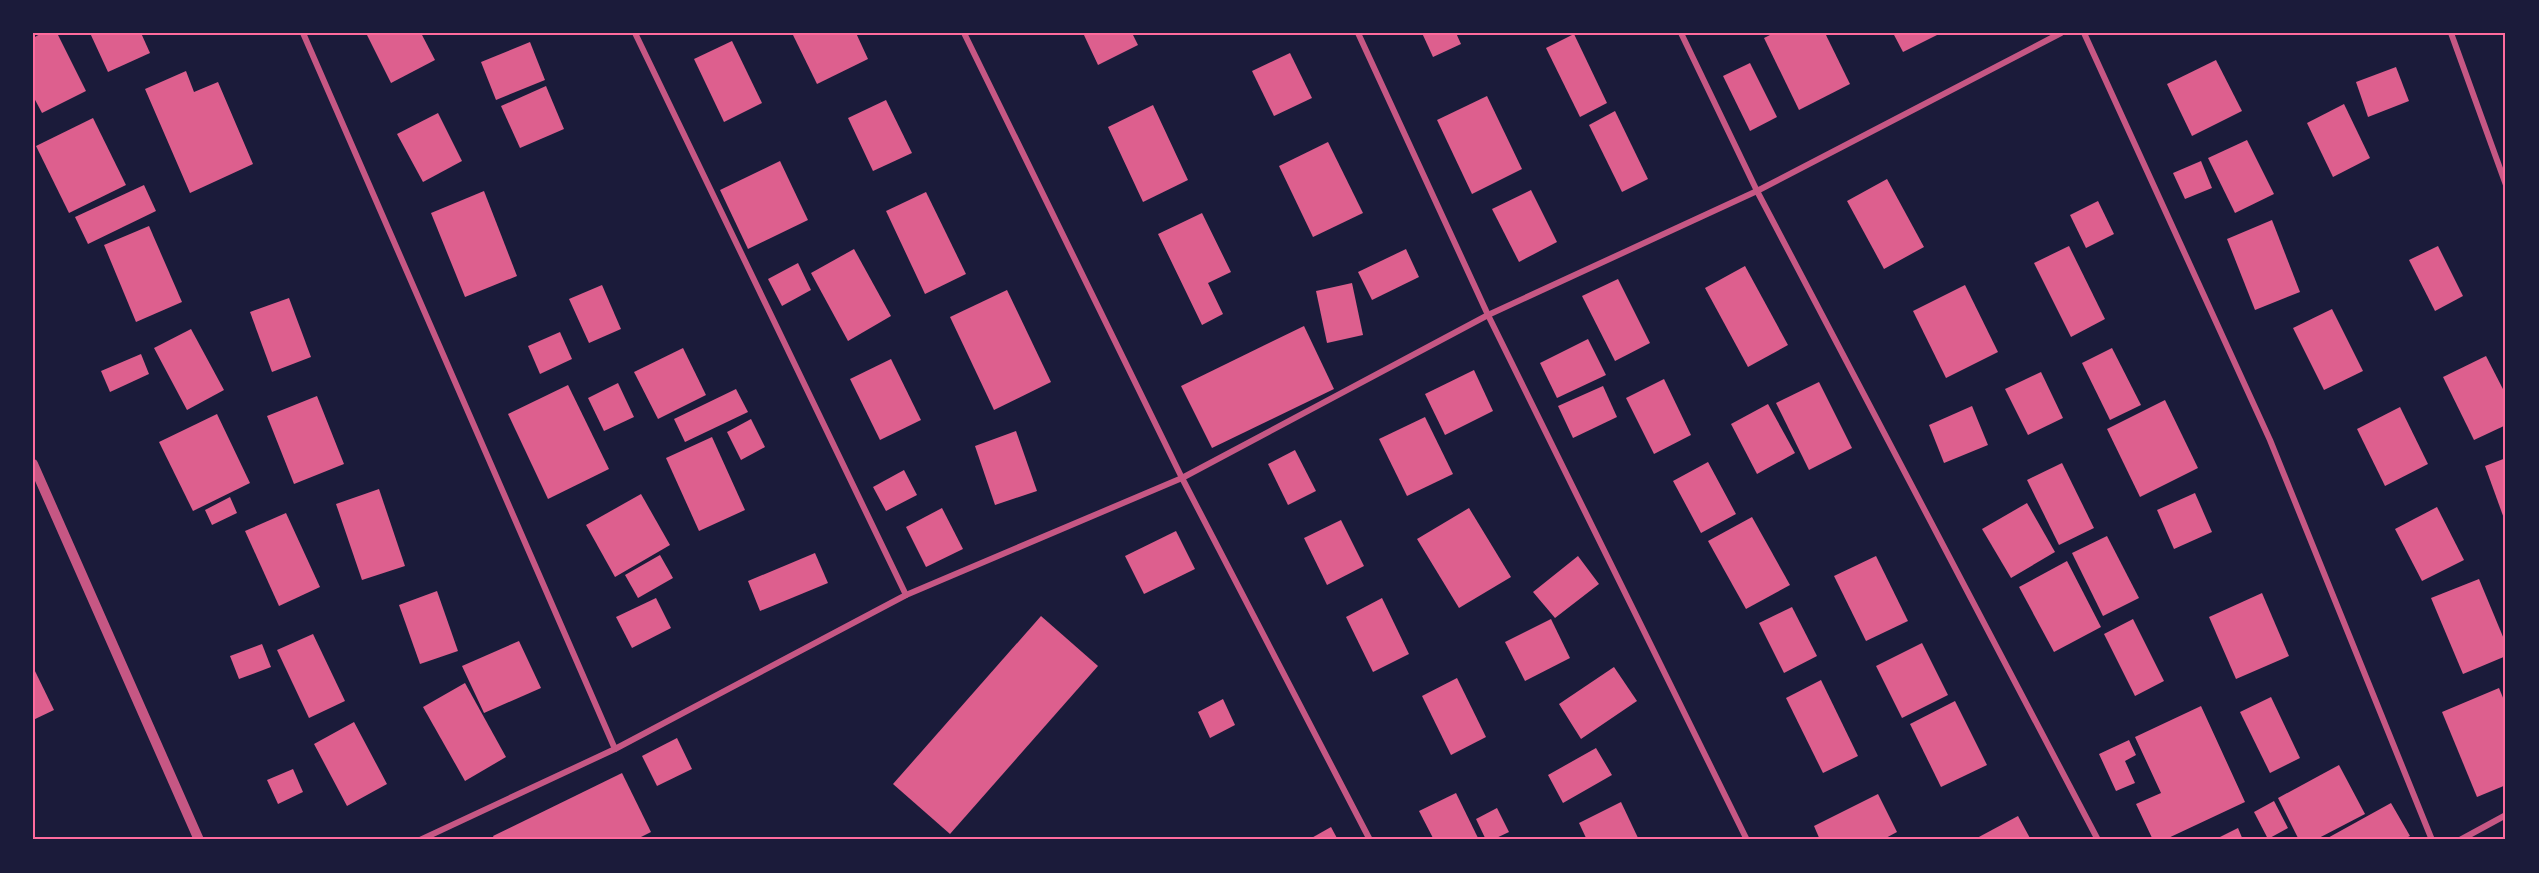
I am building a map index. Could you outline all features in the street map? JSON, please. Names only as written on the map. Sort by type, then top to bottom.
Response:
[{"type":"street","points":[[303,33],[615,749]]},
{"type":"street","points":[[635,33],[906,595]]},
{"type":"street","points":[[964,33],[1182,478],[1370,840]]},
{"type":"street","points":[[1358,33],[1488,315],[1747,840]]},
{"type":"street","points":[[1681,33],[1757,191],[2098,840]]},
{"type":"street","points":[[420,840],[615,749],[906,595],[1182,478],[1488,315],[1757,191],[2061,33]]},
{"type":"street","points":[[2084,33],[2270,440],[2432,840]]},
{"type":"street","points":[[2451,33],[2506,185]]},
{"type":"street","points":[[33,464],[200,840]]},
{"type":"street","points":[[2460,840],[2506,815]]},
{"type":"building","points":[[42,33],[57,33],[86,91],[42,113],[33,96],[33,38]]},
{"type":"building","points":[[90,33],[141,33],[150,53],[108,72]]},
{"type":"building","points":[[366,33],[421,33],[435,60],[391,83]]},
{"type":"building","points":[[792,33],[856,33],[868,59],[817,84]]},
{"type":"building","points":[[1083,33],[1132,33],[1138,45],[1098,65]]},
{"type":"building","points":[[1422,33],[1456,33],[1461,44],[1433,57]]},
{"type":"building","points":[[1774,33],[1825,33],[1850,84],[1799,110],[1764,38]]},
{"type":"building","points":[[1893,33],[1941,33],[1903,52]]},
{"type":"building","points":[[1574,34],[1607,103],[1580,117],[1546,48]]},
{"type":"building","points":[[732,41],[762,103],[724,122],[694,59]]},
{"type":"building","points":[[530,42],[545,80],[496,100],[481,62]]},
{"type":"building","points":[[1290,53],[1312,98],[1274,116],[1252,71]]},
{"type":"building","points":[[2216,60],[2242,111],[2192,136],[2167,84]]},
{"type":"building","points":[[1750,63],[1777,117],[1750,131],[1723,76]]},
{"type":"building","points":[[2396,67],[2409,101],[2368,117],[2356,82]]},
{"type":"building","points":[[186,71],[194,92],[218,82],[253,164],[190,193],[145,89]]},
{"type":"building","points":[[546,86],[564,129],[520,148],[501,106]]},
{"type":"building","points":[[1487,96],[1522,169],[1472,194],[1437,120]]},
{"type":"building","points":[[886,100],[912,153],[873,171],[848,118]]},
{"type":"building","points":[[2344,104],[2370,158],[2333,177],[2307,123]]},
{"type":"building","points":[[1153,105],[1188,180],[1143,202],[1108,127]]},
{"type":"building","points":[[1615,111],[1648,179],[1622,192],[1589,125]]},
{"type":"building","points":[[438,113],[462,161],[423,182],[397,134]]},
{"type":"building","points":[[93,118],[126,185],[69,213],[36,146]]},
{"type":"building","points":[[2247,140],[2274,194],[2235,213],[2208,158]]},
{"type":"building","points":[[1328,142],[1363,213],[1313,237],[1279,166]]},
{"type":"building","points":[[780,161],[808,220],[748,249],[720,190]]},
{"type":"building","points":[[2201,161],[2212,188],[2185,199],[2173,173]]},
{"type":"building","points":[[1887,179],[1924,247],[1884,269],[1847,201]]},
{"type":"building","points":[[144,185],[156,211],[88,244],[75,217]]},
{"type":"building","points":[[1531,190],[1557,242],[1519,262],[1492,209]]},
{"type":"building","points":[[484,191],[517,276],[465,297],[431,213]]},
{"type":"building","points":[[926,192],[966,274],[925,294],[886,211]]},
{"type":"building","points":[[2098,201],[2114,234],[2086,248],[2070,215]]},
{"type":"building","points":[[1202,213],[1231,272],[1208,283],[1223,314],[1202,325],[1158,234]]},
{"type":"building","points":[[2272,220],[2300,292],[2255,310],[2227,239]]},
{"type":"building","points":[[149,226],[182,302],[136,322],[104,245]]},
{"type":"building","points":[[2069,246],[2105,319],[2071,337],[2034,263]]},
{"type":"building","points":[[2438,246],[2463,296],[2435,311],[2409,260]]},
{"type":"building","points":[[854,249],[891,316],[848,341],[811,273]]},
{"type":"building","points":[[1406,249],[1419,277],[1372,300],[1358,272]]},
{"type":"building","points":[[798,263],[811,290],[782,306],[768,279]]},
{"type":"building","points":[[1745,266],[1788,345],[1748,367],[1705,288]]},
{"type":"building","points":[[1618,279],[1650,343],[1615,361],[1582,296]]},
{"type":"building","points":[[1352,283],[1363,335],[1327,343],[1316,291]]},
{"type":"building","points":[[602,285],[621,329],[589,343],[569,299]]},
{"type":"building","points":[[1965,285],[1998,352],[1946,378],[1913,311]]},
{"type":"building","points":[[1007,290],[1051,382],[994,410],[950,317]]},
{"type":"building","points":[[289,298],[311,357],[272,372],[250,312]]},
{"type":"building","points":[[2332,309],[2363,371],[2324,390],[2293,328]]},
{"type":"building","points":[[1304,326],[1334,389],[1212,448],[1181,386]]},
{"type":"building","points":[[191,329],[224,390],[187,410],[154,348]]},
{"type":"building","points":[[560,332],[572,359],[540,374],[528,346]]},
{"type":"building","points":[[1588,339],[1606,375],[1557,398],[1540,363]]},
{"type":"building","points":[[683,348],[706,395],[658,419],[634,372]]},
{"type":"building","points":[[2112,348],[2141,405],[2110,420],[2082,363]]},
{"type":"building","points":[[141,354],[149,374],[110,392],[101,371]]},
{"type":"building","points":[[2486,356],[2506,395],[2506,425],[2474,440],[2443,377]]},
{"type":"building","points":[[891,359],[921,420],[880,440],[850,379]]},
{"type":"building","points":[[1474,370],[1493,411],[1445,435],[1425,394]]},
{"type":"building","points":[[2041,372],[2063,418],[2028,435],[2005,389]]},
{"type":"building","points":[[1664,379],[1691,435],[1654,454],[1626,398]]},
{"type":"building","points":[[1819,382],[1852,448],[1809,470],[1776,403]]},
{"type":"building","points":[[618,383],[634,417],[604,431],[588,398]]},
{"type":"building","points":[[568,385],[609,469],[548,499],[508,414]]},
{"type":"building","points":[[1603,386],[1617,417],[1573,438],[1558,406]]},
{"type":"building","points":[[736,389],[748,412],[685,442],[674,419]]},
{"type":"building","points":[[317,396],[344,464],[294,484],[267,416]]},
{"type":"building","points":[[2165,400],[2198,468],[2140,497],[2107,429]]},
{"type":"building","points":[[1768,404],[1795,453],[1757,474],[1731,424]]},
{"type":"building","points":[[1972,406],[1988,445],[1944,463],[1929,425]]},
{"type":"building","points":[[2400,407],[2428,464],[2385,486],[2357,429]]},
{"type":"building","points":[[217,414],[250,483],[193,511],[159,442]]},
{"type":"building","points":[[1425,417],[1453,474],[1407,496],[1379,439]]},
{"type":"building","points":[[751,419],[765,447],[741,460],[727,432]]},
{"type":"building","points":[[1016,431],[1037,491],[995,505],[975,446]]},
{"type":"building","points":[[712,437],[745,510],[699,531],[666,458]]},
{"type":"building","points":[[1295,450],[1316,491],[1288,505],[1268,464]]},
{"type":"building","points":[[2506,458],[2506,524],[2485,466]]},
{"type":"building","points":[[1708,462],[1736,514],[1701,533],[1673,481]]},
{"type":"building","points":[[2062,463],[2094,528],[2059,545],[2027,480]]},
{"type":"building","points":[[904,470],[917,495],[886,511],[873,487]]},
{"type":"building","points":[[379,489],[405,566],[362,580],[336,504]]},
{"type":"building","points":[[2195,493],[2212,532],[2174,549],[2157,510]]},
{"type":"building","points":[[641,494],[670,545],[615,577],[586,525]]},
{"type":"building","points":[[230,497],[237,513],[212,525],[205,510]]},
{"type":"building","points":[[2027,503],[2055,552],[2011,578],[1982,529]]},
{"type":"building","points":[[2437,507],[2464,560],[2422,581],[2395,529]]},
{"type":"building","points":[[942,508],[963,549],[926,567],[906,527]]},
{"type":"building","points":[[1469,508],[1511,577],[1459,608],[1417,539]]},
{"type":"building","points":[[286,513],[320,587],[279,606],[245,531]]},
{"type":"building","points":[[1752,517],[1790,585],[1746,609],[1708,541]]},
{"type":"building","points":[[1341,520],[1364,566],[1327,585],[1304,538]]},
{"type":"building","points":[[1176,531],[1195,569],[1144,594],[1125,556]]},
{"type":"building","points":[[2107,536],[2139,598],[2103,616],[2072,553]]},
{"type":"building","points":[[815,553],[828,583],[760,611],[748,581]]},
{"type":"building","points":[[660,555],[673,578],[638,598],[625,575]]},
{"type":"building","points":[[1578,556],[1599,584],[1555,618],[1533,592]]},
{"type":"building","points":[[1876,556],[1908,621],[1866,641],[1834,576]]},
{"type":"building","points":[[2067,561],[2101,627],[2054,652],[2019,587]]},
{"type":"building","points":[[2479,579],[2506,644],[2506,656],[2463,674],[2431,598]]},
{"type":"building","points":[[437,591],[458,651],[420,664],[399,605]]},
{"type":"building","points":[[2262,593],[2289,656],[2236,679],[2209,617]]},
{"type":"building","points":[[656,598],[671,628],[632,648],[616,617]]},
{"type":"building","points":[[1382,598],[1409,654],[1373,672],[1346,617]]},
{"type":"building","points":[[1792,607],[1817,656],[1784,673],[1759,623]]},
{"type":"building","points":[[1041,616],[1098,666],[950,834],[893,784]]},
{"type":"building","points":[[1551,619],[1570,658],[1525,681],[1505,642]]},
{"type":"building","points":[[2133,619],[2164,681],[2135,696],[2104,634]]},
{"type":"building","points":[[313,634],[345,701],[309,718],[277,650]]},
{"type":"building","points":[[519,641],[541,688],[484,713],[462,666]]},
{"type":"building","points":[[1922,643],[1948,695],[1902,718],[1876,666]]},
{"type":"building","points":[[262,644],[271,667],[239,679],[230,656]]},
{"type":"building","points":[[33,667],[54,710],[33,720]]},
{"type":"building","points":[[1614,667],[1637,701],[1581,739],[1559,704]]},
{"type":"building","points":[[1457,678],[1486,737],[1451,755],[1422,696]]},
{"type":"building","points":[[1821,680],[1858,756],[1823,773],[1786,698]]},
{"type":"building","points":[[465,683],[506,757],[465,781],[423,707]]},
{"type":"building","points":[[2499,688],[2506,705],[2506,785],[2477,797],[2442,712]]},
{"type":"building","points":[[2271,697],[2300,758],[2270,773],[2240,712]]},
{"type":"building","points":[[1223,699],[1235,725],[1210,738],[1198,712]]},
{"type":"building","points":[[1955,701],[1987,765],[1941,787],[1910,724]]},
{"type":"building","points":[[2201,706],[2245,802],[2164,840],[2153,840],[2136,804],[2161,793],[2135,737]]},
{"type":"building","points":[[354,722],[387,784],[347,806],[314,744]]},
{"type":"building","points":[[677,738],[692,769],[657,786],[642,756]]},
{"type":"building","points":[[2129,740],[2136,755],[2125,761],[2135,783],[2116,791],[2099,754]]},
{"type":"building","points":[[1596,748],[1612,775],[1563,803],[1548,775]]},
{"type":"building","points":[[2339,765],[2365,814],[2315,840],[2299,840],[2278,798]]},
{"type":"building","points":[[293,769],[303,792],[278,804],[267,780]]},
{"type":"building","points":[[622,773],[651,832],[635,840],[495,840],[493,836]]},
{"type":"building","points":[[1456,793],[1479,840],[1434,840],[1419,811]]},
{"type":"building","points":[[1878,794],[1897,832],[1882,840],[1820,840],[1814,826]]},
{"type":"building","points":[[2274,801],[2288,828],[2268,839],[2254,812]]},
{"type":"building","points":[[1621,802],[1639,840],[1587,840],[1579,823]]},
{"type":"building","points":[[2391,803],[2410,836],[2402,840],[2324,840]]},
{"type":"building","points":[[1497,808],[1509,832],[1492,840],[1486,840],[1476,819]]},
{"type":"building","points":[[2018,816],[2031,840],[1979,840],[1977,838]]},
{"type":"building","points":[[1331,827],[1338,840],[1308,840]]},
{"type":"building","points":[[2238,828],[2243,840],[2214,840]]}]
